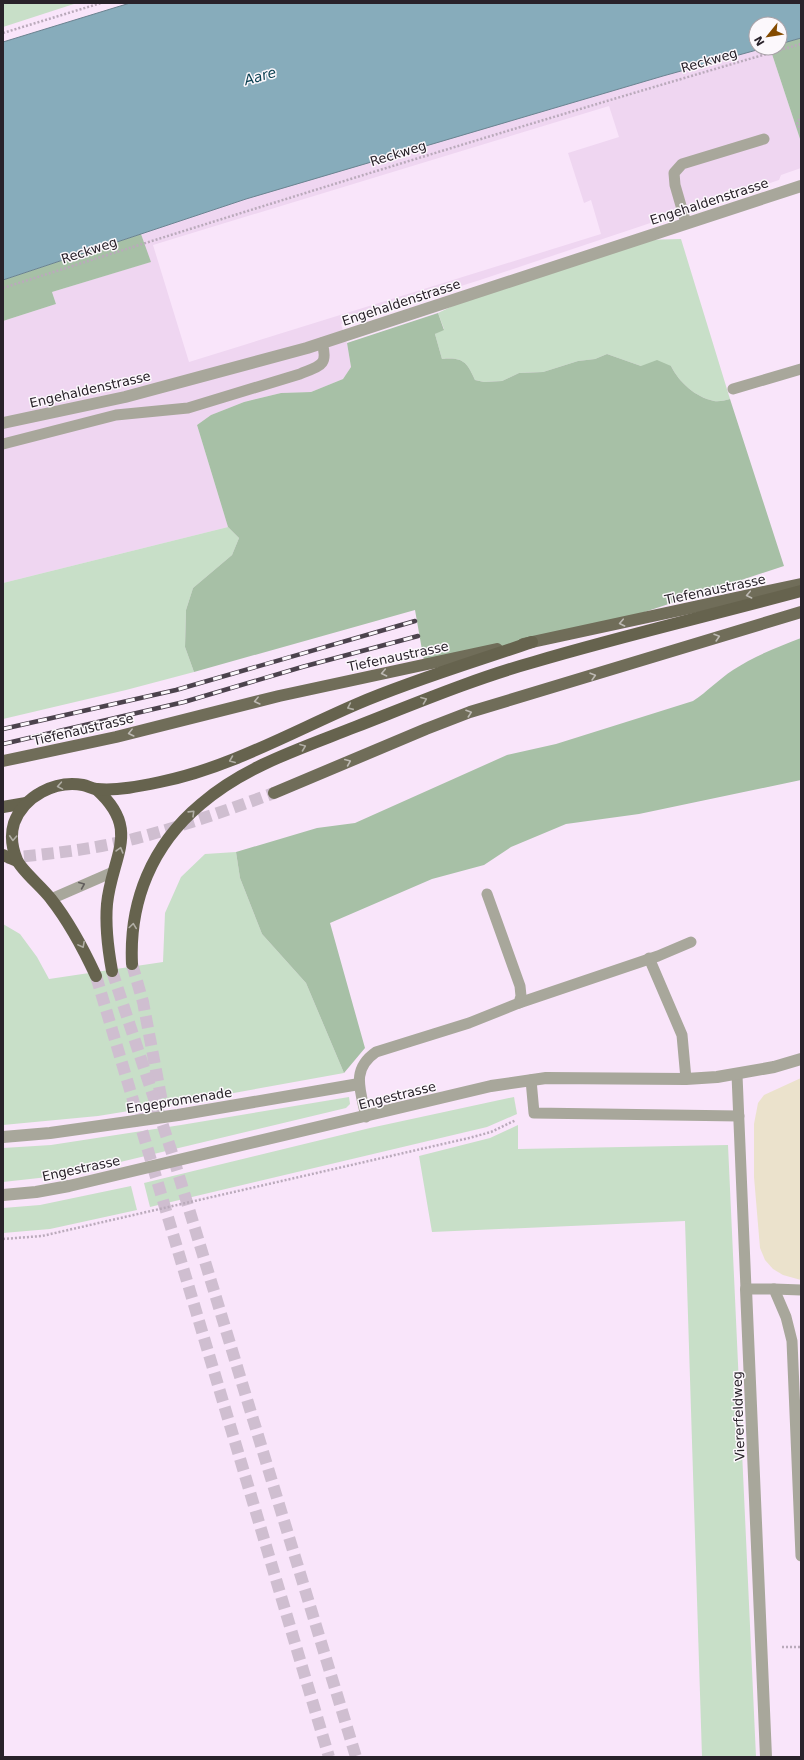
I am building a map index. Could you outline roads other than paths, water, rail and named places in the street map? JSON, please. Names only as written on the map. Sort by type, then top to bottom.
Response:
[{"type":"highway","points":[[132,964],[131,942],[140,893],[146,876],[155,860],[182,822],[196,808],[223,788],[247,773],[290,753],[442,693],[532,662],[801,591]]},
{"type":"highway","points":[[96,976],[83,947],[69,922],[51,899],[17,861],[11,842],[14,823],[26,803],[41,791],[60,785],[82,785],[96,789],[160,782],[230,762],[387,691],[532,642]]},
{"type":"highway","points":[[96,789],[107,799],[116,811],[122,826],[123,840],[113,872],[107,904],[107,945],[112,971]]},
{"type":"highway","points":[[3,806],[26,803]]},
{"type":"highway","points":[[3,855],[17,861]]},
{"type":"main road","name":"Tiefenaustrasse","points":[[3,761],[116,737],[279,696],[590,631],[801,584]]},
{"type":"main road","points":[[274,793],[470,712],[801,612]]},
{"type":"street","name":"Engehaldenstrasse","points":[[3,423],[125,397],[322,343],[801,186]]},
{"type":"street","name":"Engestrasse","points":[[3,1195],[36,1192],[69,1186],[366,1117],[491,1086],[531,1080],[566,1078],[686,1079],[737,1075],[774,1067],[801,1059]]},
{"type":"street","name":"Engepromenade","points":[[3,1137],[50,1133],[178,1116],[359,1084]]},
{"type":"street","name":"Viererfeldweg","points":[[746,1289],[766,1757]]},
{"type":"lane","points":[[686,223],[675,185],[674,173],[682,164],[764,139]]},
{"type":"lane","points":[[3,444],[116,415],[188,408],[300,374],[317,367],[324,362],[326,355],[322,343]]},
{"type":"lane","points":[[733,389],[801,369]]},
{"type":"lane","points":[[51,899],[113,872]]},
{"type":"lane","points":[[487,894],[520,986],[521,996],[519,1003]]},
{"type":"lane","points":[[366,1117],[359,1084],[359,1071],[369,1057],[376,1052],[469,1023],[519,1003],[691,942]]},
{"type":"lane","points":[[649,958],[682,1035],[686,1079]]},
{"type":"lane","name":"Viererfeldweg","points":[[737,1075],[746,1289]]},
{"type":"lane","points":[[531,1080],[534,1113],[739,1116]]},
{"type":"lane","points":[[746,1289],[801,1290]]},
{"type":"lane","points":[[774,1289],[786,1317],[792,1341],[801,1556]]},
{"type":"water","name":"Aare","points":[[130,3],[801,3],[801,38],[788,42],[788,16],[748,16],[748,52],[663,76],[246,199],[3,280],[3,42]]},
{"type":"tunnel","points":[[6,858],[40,855],[108,845],[191,822],[274,793]]},
{"type":"tunnel","points":[[132,964],[143,1002],[162,1102]]},
{"type":"tunnel","points":[[112,971],[171,1150],[356,1757]]},
{"type":"tunnel","points":[[96,976],[329,1757]]},
{"type":"railway","points":[[3,729],[176,690],[415,621]]},
{"type":"railway","points":[[3,744],[184,702],[302,667],[418,636]]}]
